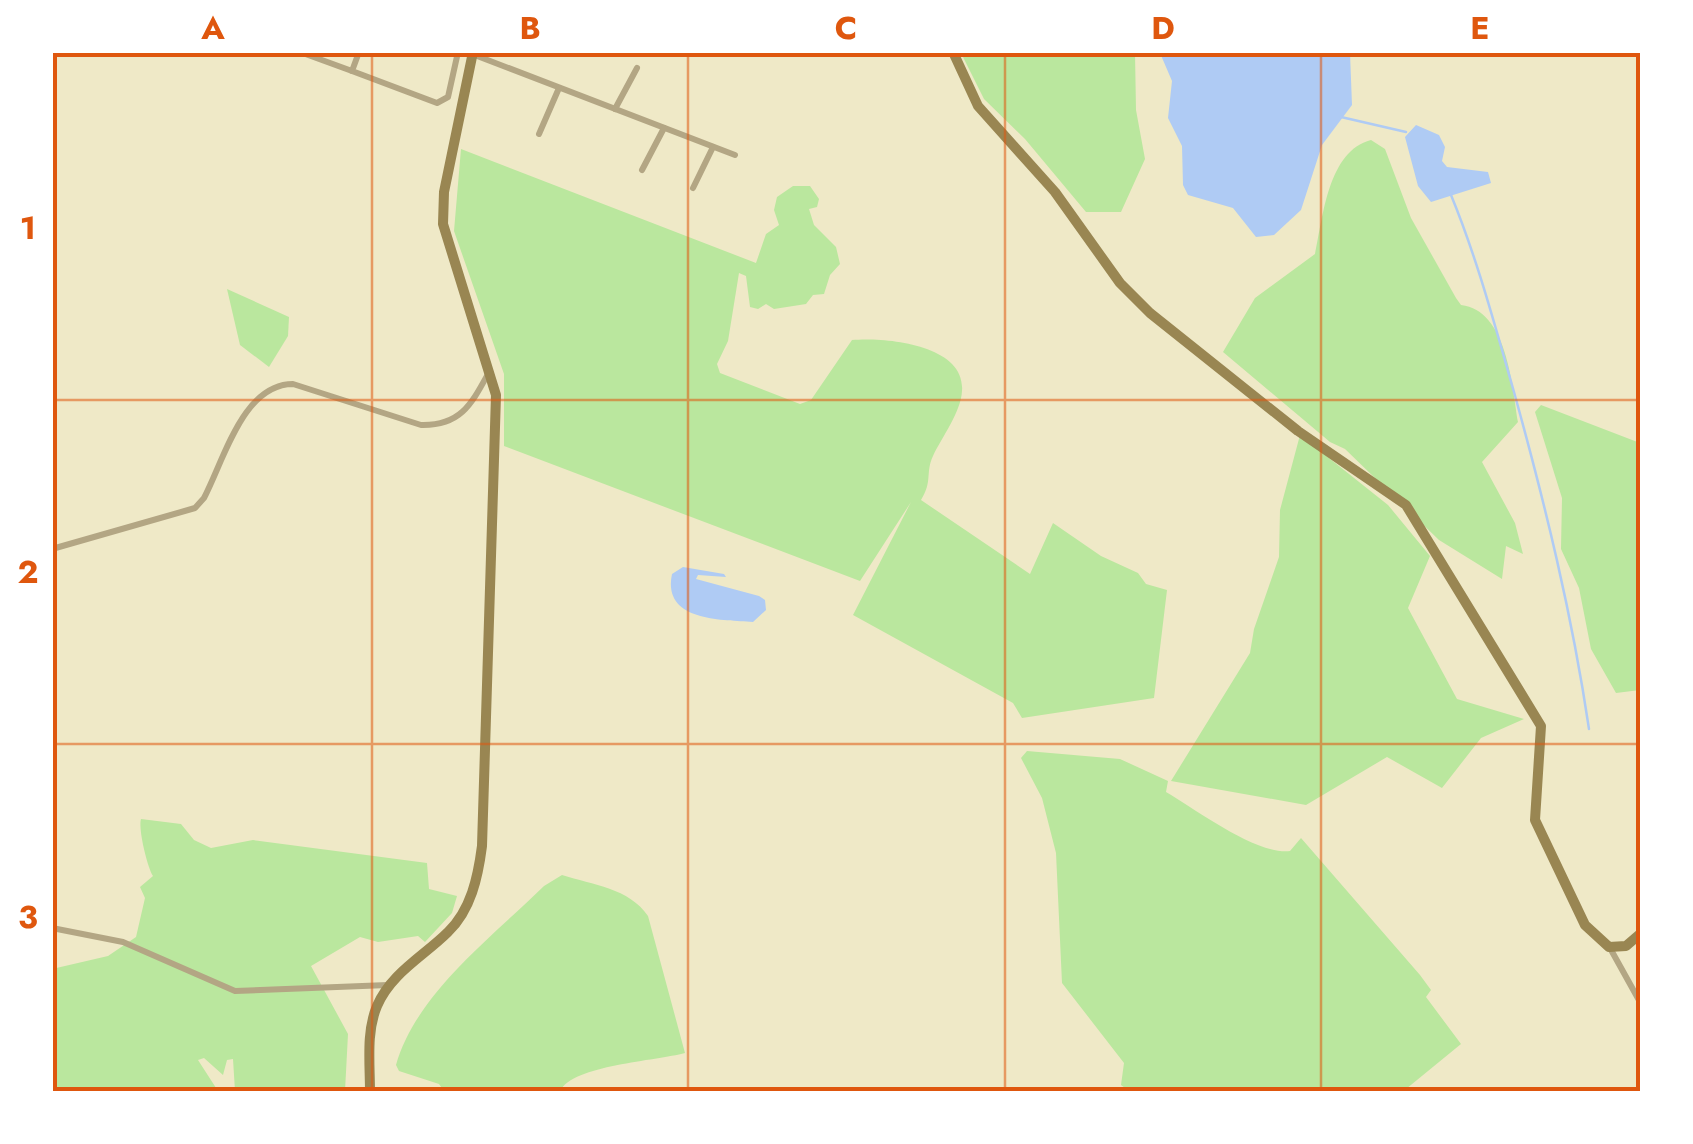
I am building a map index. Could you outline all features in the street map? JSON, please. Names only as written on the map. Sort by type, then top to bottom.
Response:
[{"type":"street","points":[[300,52],[443,103],[458,52]]},
{"type":"street","points":[[352,71],[360,52]]},
{"type":"street","points":[[953,52],[978,106],[1055,192],[1120,283],[1150,313],[1298,431],[1406,506],[1541,726],[1535,820],[1585,926],[1609,947],[1640,1002]]},
{"type":"street","points":[[370,1092],[370,1036],[388,985],[451,930],[478,878],[482,846],[496,396],[491,368],[443,224],[449,164],[472,53],[735,155]]},
{"type":"street","points":[[615,109],[636,68]]},
{"type":"street","points":[[539,134],[559,88]]},
{"type":"street","points":[[642,170],[664,128]]},
{"type":"street","points":[[692,188],[713,146]]},
{"type":"street","points":[[54,550],[195,508],[204,498],[255,398],[265,389],[292,384],[421,424],[440,425],[467,411],[491,368]]},
{"type":"street","points":[[52,928],[123,942],[235,991],[388,985]]},
{"type":"street","points":[[1609,947],[1626,946],[1640,934]]},
{"type":"green space","points":[[961,53],[1135,53],[1136,110],[1145,159],[1121,212],[1086,212],[1025,139],[984,99]]},
{"type":"green space","points":[[1371,140],[1385,149],[1411,218],[1456,298],[1488,320],[1504,352],[1518,422],[1482,462],[1515,523],[1523,554],[1506,546],[1502,579],[1439,540],[1345,449],[1330,442],[1223,352],[1255,298],[1315,254],[1336,171],[1345,157]]},
{"type":"green space","points":[[461,149],[756,263],[766,234],[779,225],[774,210],[777,197],[793,186],[810,186],[819,199],[817,207],[809,209],[814,225],[836,247],[840,264],[830,275],[824,294],[813,295],[806,304],[774,309],[766,304],[758,309],[750,307],[746,276],[739,273],[728,341],[717,364],[720,373],[800,404],[811,400],[852,340],[902,342],[937,353],[951,363],[960,375],[961,399],[933,456],[921,500],[1030,574],[1053,523],[1101,556],[1138,573],[1146,584],[1167,590],[1154,698],[1022,718],[1013,703],[853,615],[911,502],[860,581],[504,446],[504,374],[454,231]]},
{"type":"green space","points":[[227,289],[289,317],[288,336],[269,367],[240,345]]},
{"type":"green space","points":[[1541,405],[1640,443],[1640,690],[1616,693],[1591,649],[1579,588],[1561,549],[1562,498],[1535,412]]},
{"type":"green space","points":[[1300,435],[1388,505],[1430,556],[1408,608],[1457,699],[1524,719],[1481,738],[1442,788],[1387,757],[1306,805],[1171,781],[1250,653],[1254,629],[1279,557],[1280,510]]},
{"type":"green space","points":[[1027,751],[1120,759],[1168,781],[1166,792],[1244,839],[1290,851],[1301,838],[1420,975],[1431,990],[1426,997],[1461,1044],[1406,1089],[1395,1091],[1129,1091],[1121,1085],[1124,1063],[1062,983],[1056,853],[1042,798],[1021,758]]},
{"type":"green space","points":[[141,819],[181,824],[194,840],[211,848],[253,840],[427,863],[429,889],[457,896],[452,913],[425,942],[418,936],[378,942],[360,937],[311,966],[348,1034],[345,1091],[235,1091],[233,1059],[227,1060],[223,1075],[204,1058],[198,1060],[218,1091],[53,1091],[52,969],[108,956],[136,937],[145,898],[140,887],[153,876]]},
{"type":"green space","points":[[562,875],[621,893],[648,916],[685,1053],[581,1075],[560,1091],[444,1091],[439,1084],[399,1071],[396,1065],[406,1039],[438,991],[544,886]]},
{"type":"water","points":[[1160,53],[1350,53],[1352,105],[1322,145],[1301,210],[1274,235],[1256,237],[1233,208],[1188,195],[1183,185],[1182,146],[1168,118],[1172,81]]},
{"type":"water","points":[[1416,125],[1439,135],[1445,147],[1442,161],[1447,167],[1488,172],[1491,183],[1431,202],[1418,186],[1405,137]]},
{"type":"water","points":[[683,567],[724,574],[726,577],[698,575],[696,579],[759,596],[765,600],[766,610],[753,622],[696,615],[676,601],[671,589],[672,574]]},
{"type":"waterway","points":[[1341,117],[1406,132]]},
{"type":"waterway","points":[[1451,195],[1485,292],[1536,476],[1566,601],[1589,729]]}]
